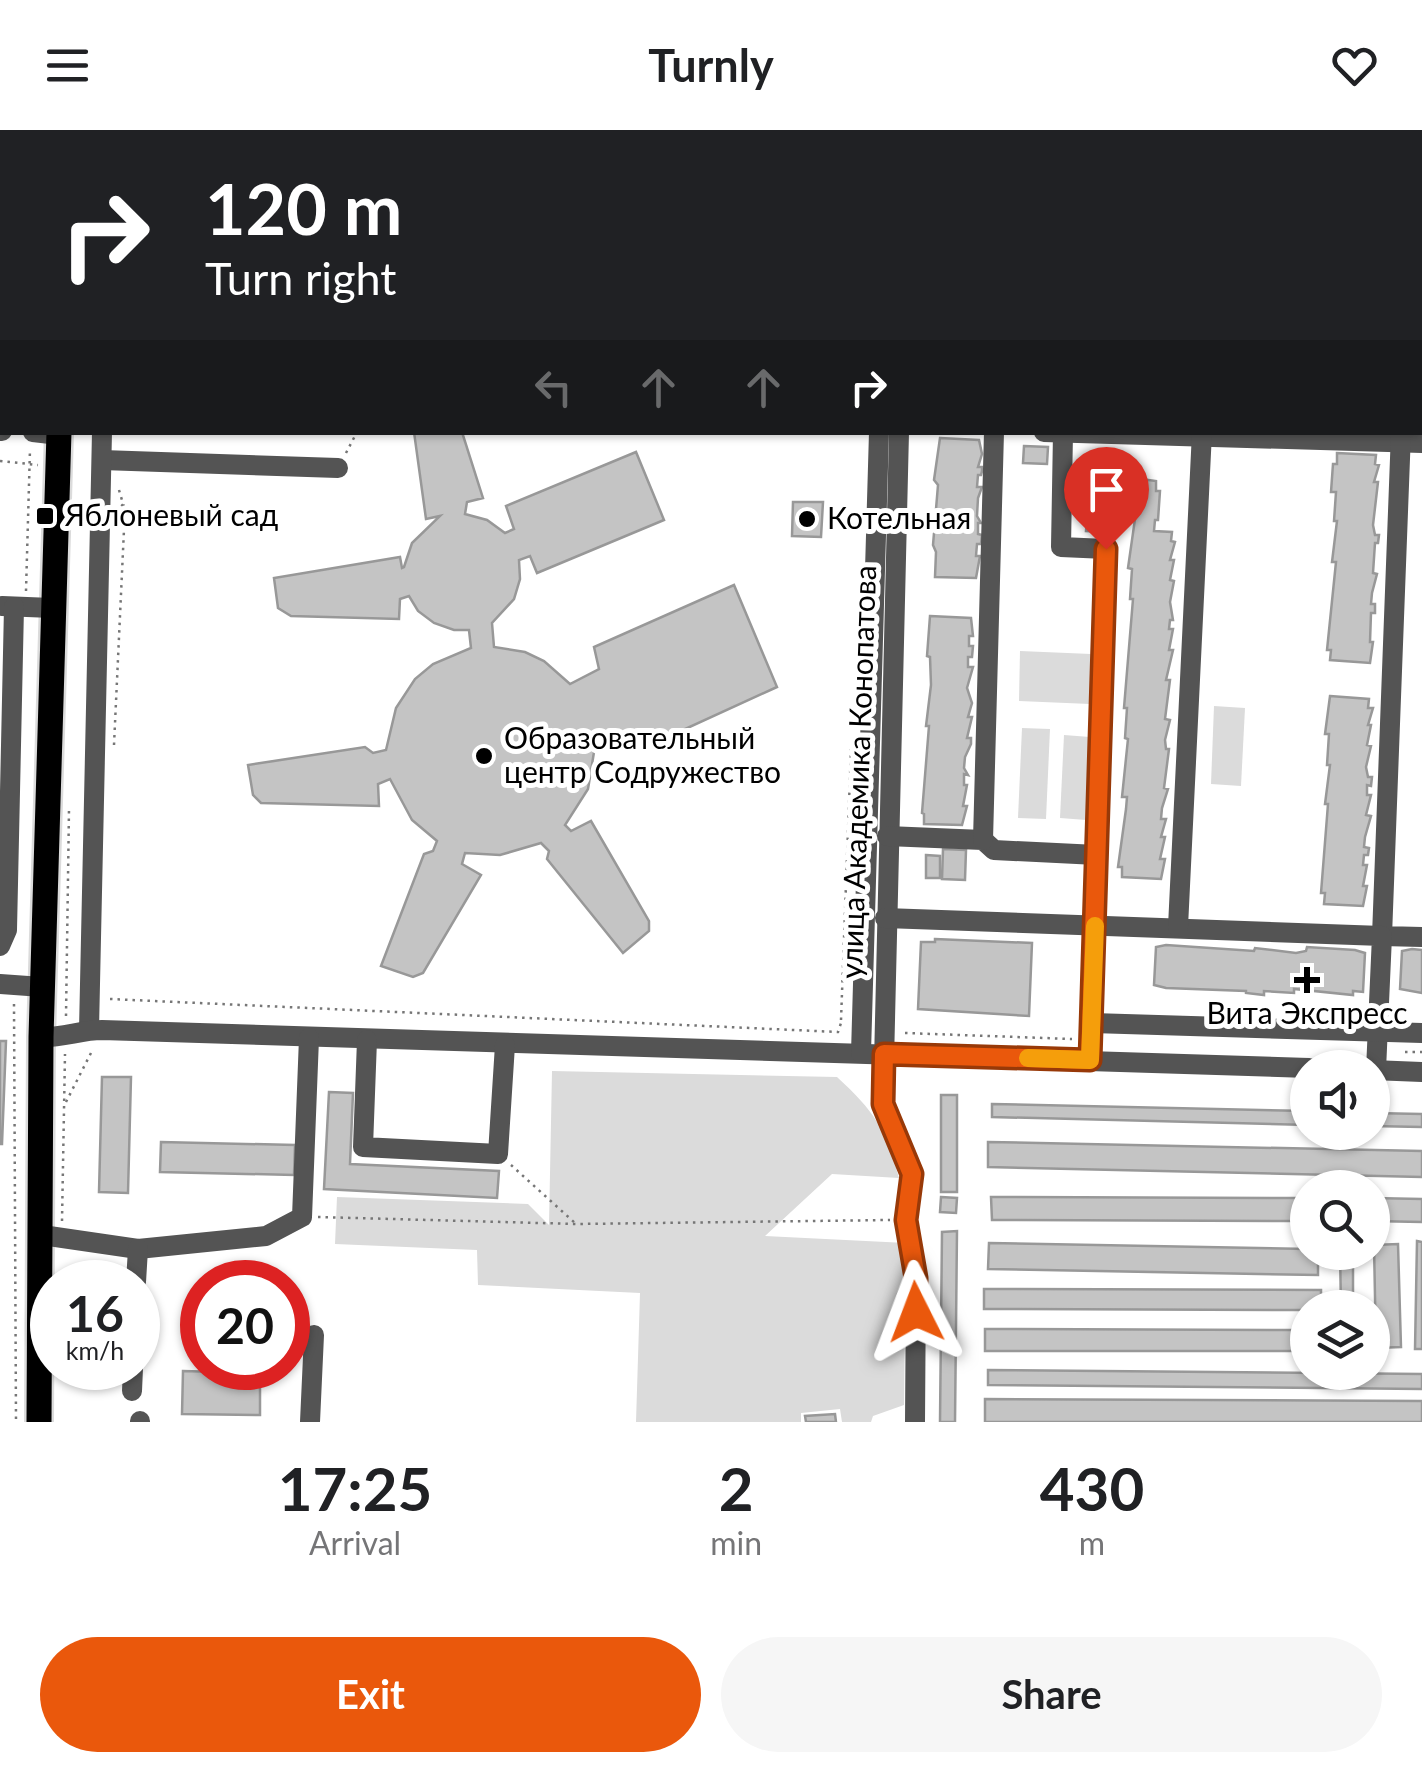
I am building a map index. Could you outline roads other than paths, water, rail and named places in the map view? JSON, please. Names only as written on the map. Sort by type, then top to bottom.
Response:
[{"type":"main road","points":[[39,1422],[52,1236],[53,1037],[42,986],[52,608],[51,435]]},
{"type":"street","points":[[95,1030],[102,435]]},
{"type":"street","name":"улица Академика Конопатова","points":[[861,1053],[879,435]]},
{"type":"street","name":"улица Академика Конопатова","points":[[899,435],[883,1104],[912,1174],[906,1220],[916,1278],[915,1422]]},
{"type":"street","points":[[982,840],[994,435]]},
{"type":"street","points":[[1063,435],[1061,548],[1106,549],[1090,1060]]},
{"type":"street","points":[[1156,435],[1408,440],[1376,1050]]},
{"type":"street","points":[[1178,927],[1202,436]]},
{"type":"street","points":[[102,460],[338,468]]},
{"type":"street","points":[[0,946],[7,930],[7,606],[52,608]]},
{"type":"street","points":[[887,836],[982,840],[994,850],[1097,855]]},
{"type":"street","points":[[885,918],[1422,937]]},
{"type":"street","points":[[0,984],[42,986]]},
{"type":"street","points":[[1092,1024],[1422,1032]]},
{"type":"street","points":[[53,1037],[95,1030],[1290,1067]]},
{"type":"street","points":[[52,1236],[138,1249],[266,1236],[302,1217],[309,1038]]},
{"type":"street","points":[[367,1040],[362,1147],[498,1154],[505,1044]]},
{"type":"street","points":[[1390,1071],[1422,1072]]},
{"type":"street","points":[[137,1260],[138,1249]]},
{"type":"street","points":[[310,1422],[314,1335]]},
{"type":"place","name":"Яблоневый сад","points":[[45,516]]},
{"type":"place","name":"Котельная","points":[[807,519]]},
{"type":"place","name":"Образовательный центр Содружество","points":[[484,756]]},
{"type":"place","name":"Вита Экспресс","points":[[1307,980]]}]
